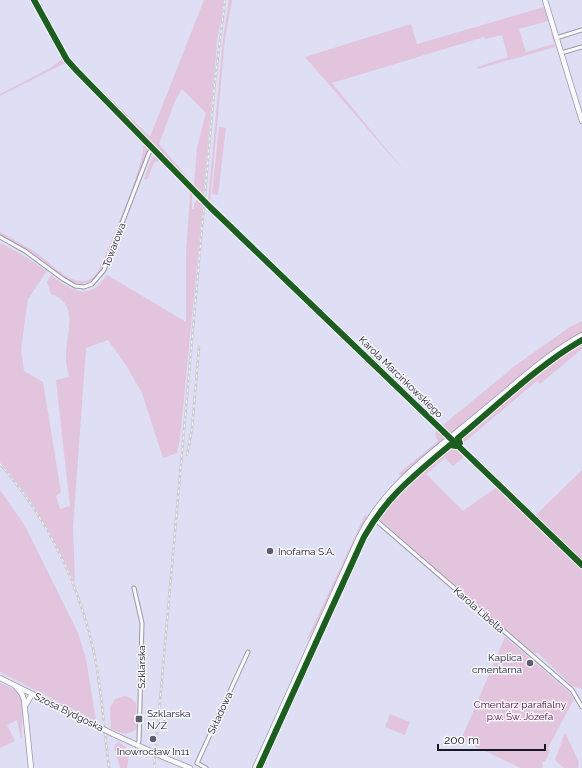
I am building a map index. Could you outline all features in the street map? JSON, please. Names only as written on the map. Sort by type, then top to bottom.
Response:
[{"type":"street","name":"Karola Marcinkowskiego","points":[[34,0],[67,60],[206,203],[582,565]]},
{"type":"street","points":[[545,0],[582,121]]},
{"type":"street","points":[[556,38],[582,30]]},
{"type":"street","points":[[561,54],[582,47]]},
{"type":"street","name":"Towarowa","points":[[0,237],[30,254],[72,284],[81,287],[92,284],[104,270],[149,153],[153,147]]},
{"type":"street","points":[[255,768],[356,544],[371,516],[400,481],[551,354],[582,335]]},
{"type":"street","name":"Karola Libelta","points":[[371,516],[572,690],[582,707]]},
{"type":"street","name":"Szklarska","points":[[134,588],[142,623],[138,746]]},
{"type":"street","name":"Składowa","points":[[206,768],[197,763],[248,652]]},
{"type":"street","name":"Szosa Bydgoska","points":[[0,678],[138,746],[190,768]]},
{"type":"street","points":[[15,685],[22,694],[25,707],[31,768]]},
{"type":"street","points":[[25,707],[32,694]]},
{"type":"green space","points":[[204,0],[224,0],[217,42],[203,197],[156,147],[73,65],[45,17],[47,16],[69,56],[76,65],[150,137]],"holes":[[[182,89],[206,113],[197,148],[194,185],[159,144],[175,101]]]},
{"type":"green space","points":[[229,0],[232,0],[225,39],[210,203],[208,201],[223,39]]},
{"type":"green space","points":[[544,7],[548,21],[519,29],[526,52],[554,44],[551,33],[555,47],[478,69],[477,67],[508,57],[502,35],[485,39],[484,37],[332,83],[405,172],[305,57],[411,24],[417,44]]},
{"type":"green space","points":[[64,58],[148,145],[149,149],[104,265],[96,277],[88,283],[79,284],[62,276],[31,252],[0,235],[0,232],[29,248],[59,271],[71,278],[83,281],[91,279],[99,269],[133,185],[143,153],[143,145],[65,63],[0,96],[0,94],[50,68]]},
{"type":"green space","points":[[219,127],[226,128],[218,195],[212,194]]},
{"type":"green space","points":[[156,156],[192,191],[192,209],[194,209],[194,204],[198,199],[203,202],[180,439],[177,453],[163,458],[142,393],[126,365],[108,340],[86,348],[73,527],[75,582],[47,527],[28,497],[0,461],[0,243],[47,271],[28,299],[21,349],[24,371],[43,382],[61,492],[56,496],[60,509],[70,506],[56,380],[69,377],[66,358],[69,320],[66,305],[60,299],[51,294],[47,282],[51,275],[66,286],[80,291],[87,291],[93,289],[107,275],[186,322],[186,253],[190,195],[189,189],[160,161],[154,162],[147,180],[144,179],[152,158]]},
{"type":"green space","points":[[582,321],[582,332],[547,354],[455,432],[449,432],[443,425],[516,365],[570,327]]},
{"type":"green space","points":[[582,337],[582,339],[554,357],[456,439],[459,434],[552,355]]},
{"type":"green space","points":[[582,341],[582,349],[540,384],[537,381],[462,444],[459,441],[460,437],[555,358]]},
{"type":"green space","points":[[436,427],[443,436],[443,439],[403,476],[398,474],[438,441],[435,435]]},
{"type":"green space","points":[[451,445],[465,456],[453,466],[445,458],[426,474],[463,511],[497,487],[582,570],[582,689],[572,686],[538,653],[531,653],[378,518],[392,497],[410,478]]},
{"type":"green space","points":[[582,470],[582,561],[535,516]]},
{"type":"green space","points":[[0,490],[25,526],[78,633],[86,659],[96,721],[0,672]]},
{"type":"green space","points":[[365,515],[367,518],[312,637],[307,639]]},
{"type":"green space","name":"Cmentarz parafialny p.w. Św. Józefa","points":[[505,637],[569,692],[574,699],[548,748],[550,752],[545,761],[542,762],[542,768],[521,768],[461,740]]},
{"type":"green space","points":[[0,683],[11,688],[20,696],[22,707],[22,739],[17,720],[7,725],[15,741],[0,748]]},
{"type":"green space","points":[[125,696],[136,703],[137,728],[131,733],[121,733],[111,729],[110,708],[115,699]]},
{"type":"green space","points":[[390,714],[410,722],[405,735],[385,727]]},
{"type":"green space","points":[[565,733],[579,762],[578,768],[564,768],[555,760]]},
{"type":"green space","points":[[118,742],[128,750],[129,756],[127,768],[120,768],[114,746]]},
{"type":"railway","points":[[154,768],[215,81],[225,0]]},
{"type":"railway","points":[[187,455],[192,429],[199,347]]},
{"type":"railway","points":[[0,464],[32,506],[46,529],[59,552],[80,602],[88,627],[97,667],[109,768]]},
{"type":"cycle path","points":[[34,0],[67,60],[77,71],[210,207],[582,565]]},
{"type":"cycle path","points":[[259,768],[364,537],[382,510],[413,476],[450,445],[456,446],[460,443],[458,438],[518,386],[565,350],[582,340]]},
{"type":"place","name":"Inofama S.A.","points":[[270,551]]},
{"type":"place","name":"Kaplica cmentarna","points":[[530,663]]},
{"type":"place","name":"Szklarska N/Ż","points":[[139,719]]},
{"type":"place","name":"Inowrocław In11","points":[[153,739]]}]
